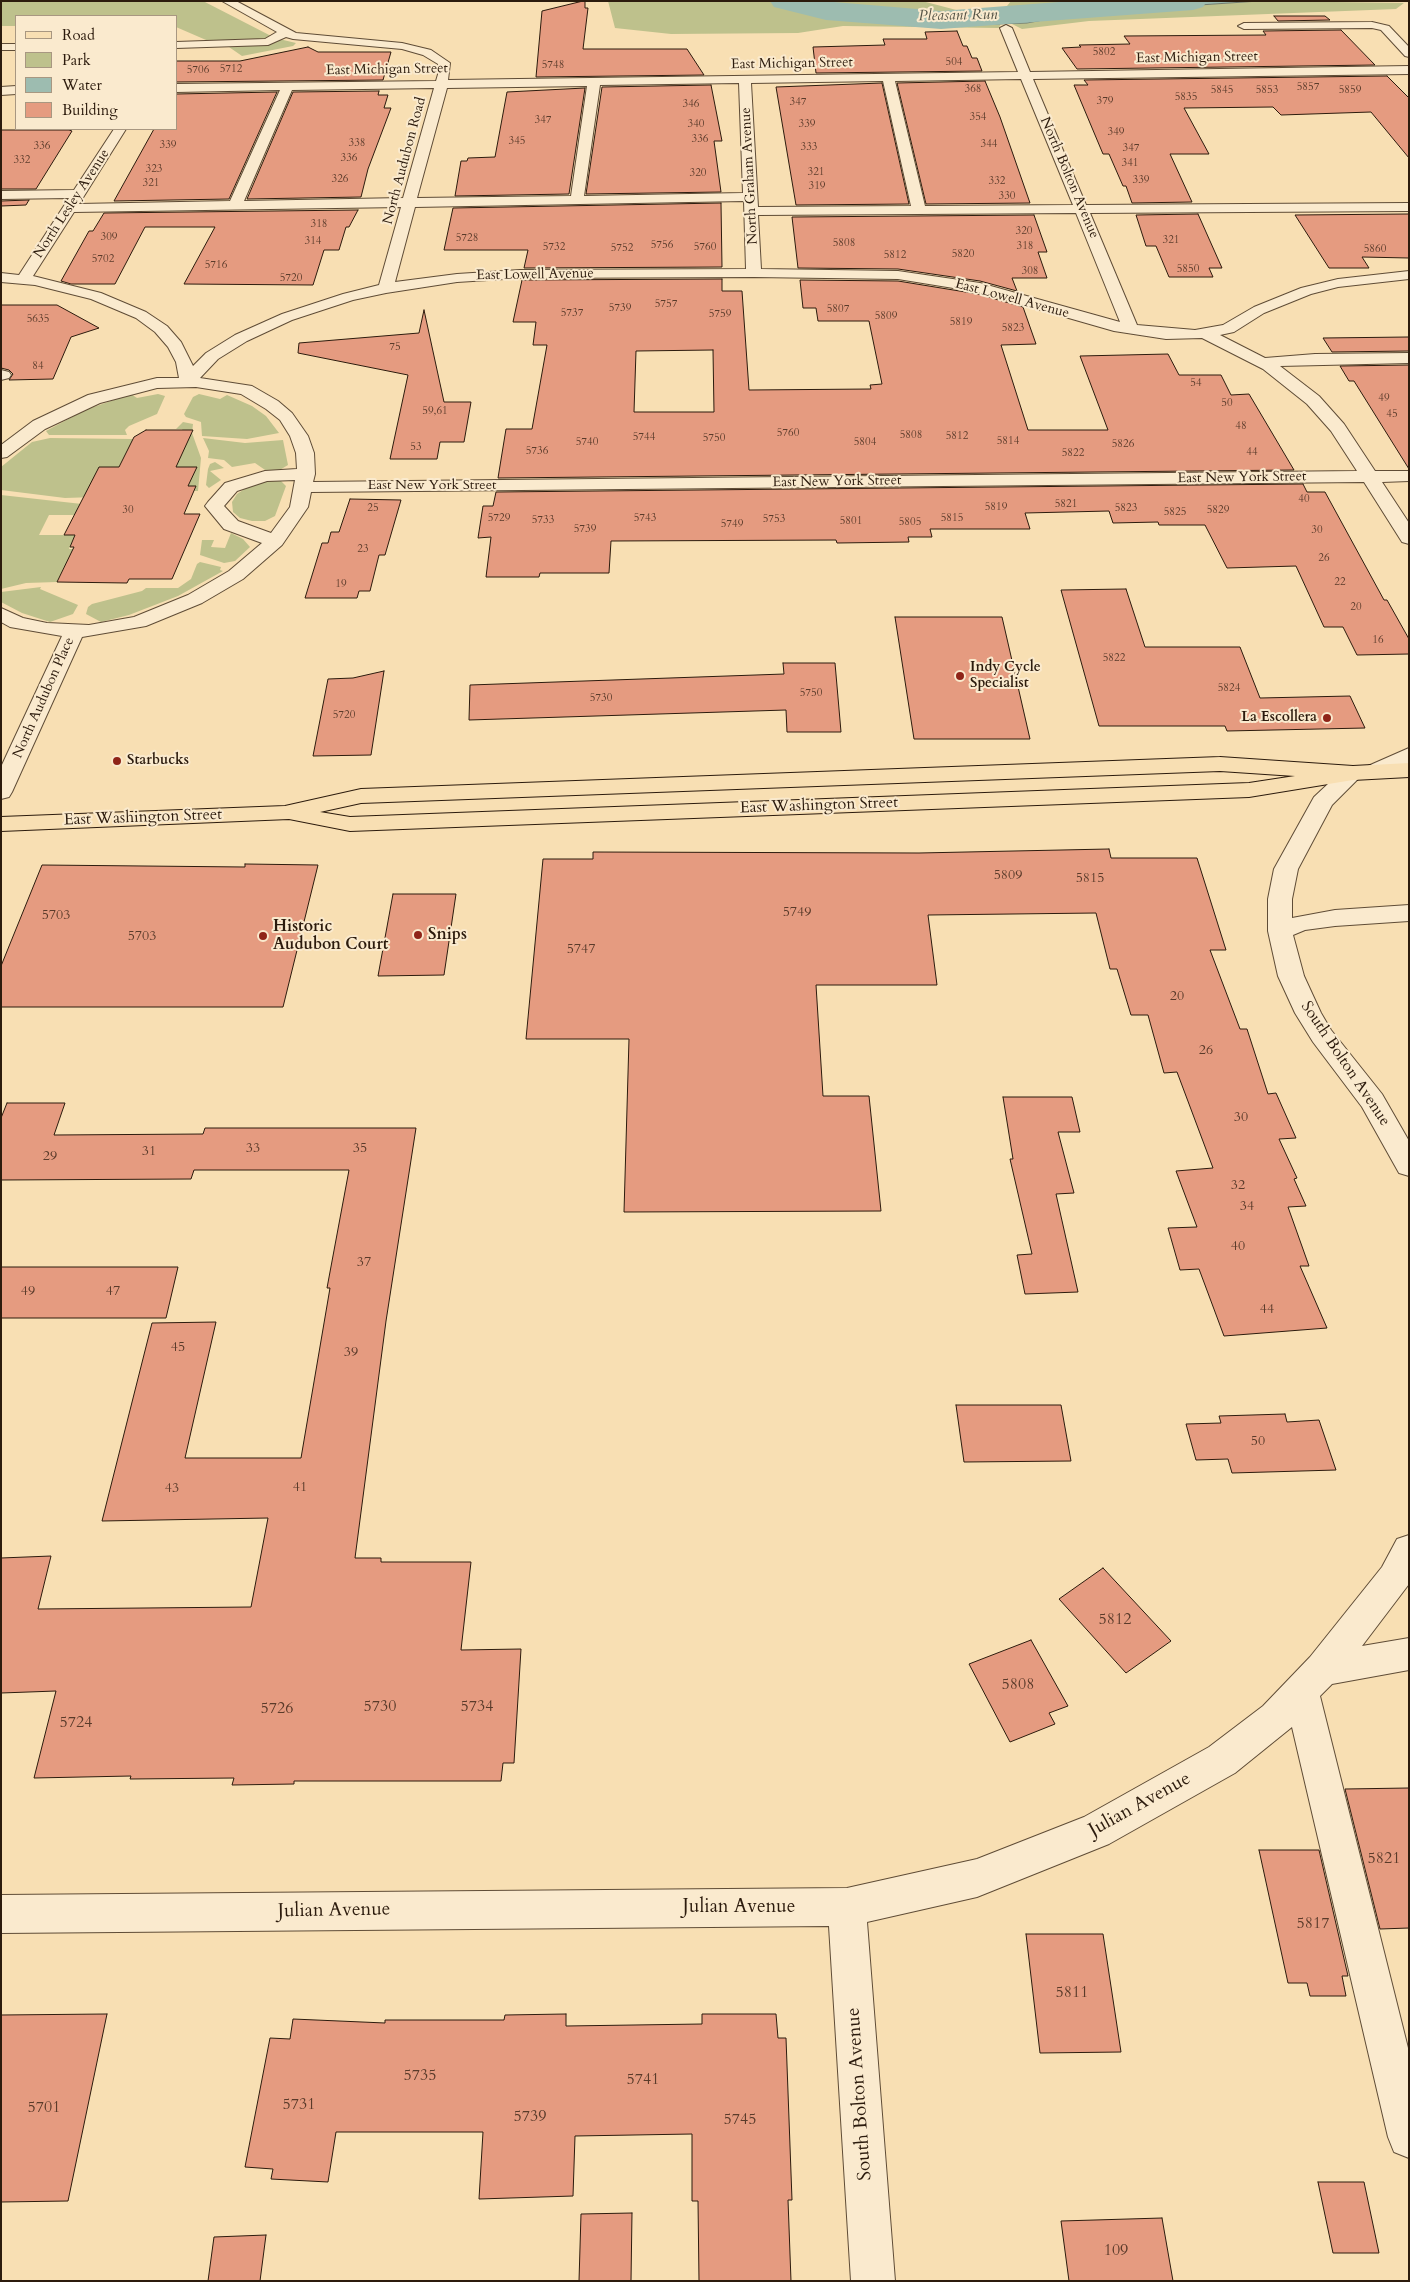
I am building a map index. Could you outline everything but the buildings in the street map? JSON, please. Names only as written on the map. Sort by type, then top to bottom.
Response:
[{"type":"main road","name":"East Washington Street","points":[[1,824],[284,813],[350,824],[474,820],[1249,790],[1364,772],[1409,770]]},
{"type":"street","name":"North Audubon Road","points":[[227,1],[286,32],[308,39],[395,45],[422,50],[439,58],[444,63],[445,68],[441,84],[386,288]]},
{"type":"street","points":[[1244,26],[1359,25],[1385,28],[1409,54]]},
{"type":"street","name":"North Bolton Avenue","points":[[1006,28],[1131,329]]},
{"type":"street","points":[[178,45],[268,42],[286,32]]},
{"type":"street","points":[[1,47],[15,47]]},
{"type":"street","name":"East Michigan Street","points":[[178,88],[1409,70]]},
{"type":"street","points":[[888,78],[919,210]]},
{"type":"street","name":"North Graham Avenue","points":[[745,80],[754,273]]},
{"type":"street","points":[[577,200],[594,82]]},
{"type":"street","points":[[234,205],[288,86]]},
{"type":"street","points":[[1,91],[15,90]]},
{"type":"street","name":"North Lesley Avenue","points":[[24,279],[119,130]]},
{"type":"street","points":[[1,195],[78,194]]},
{"type":"street","points":[[70,208],[577,200],[919,210],[1409,207]]},
{"type":"street","name":"East Lowell Avenue","points":[[188,381],[212,356],[263,327],[312,308],[386,288],[447,279],[499,275],[863,273],[928,279],[980,288],[1080,318],[1131,329],[1171,335],[1205,334]]},
{"type":"street","points":[[1205,334],[1228,329],[1259,310],[1306,291],[1338,283],[1409,275]]},
{"type":"street","points":[[1,277],[24,279],[96,296],[147,319],[165,333],[175,345],[184,362],[188,381]]},
{"type":"street","points":[[1205,334],[1262,362],[1302,390],[1322,409],[1338,428],[1409,538]]},
{"type":"street","points":[[1262,362],[1315,359],[1409,358]]},
{"type":"street","name":"North Audubon Place","points":[[1,453],[40,425],[94,399],[149,384],[188,381],[236,388],[259,396],[286,417],[299,436],[305,452],[305,481],[296,512],[275,541],[245,569],[226,582],[172,609],[125,625],[74,631],[47,630],[23,624],[1,614]]},
{"type":"street","name":"East New York Street","points":[[275,541],[231,525],[214,506],[231,487],[265,476],[305,481],[1409,476]]},
{"type":"street","name":"North Audubon Place","points":[[1,792],[74,631]]},
{"type":"street","points":[[1364,772],[1393,764],[1409,754]]},
{"type":"street","name":"South Bolton Avenue","points":[[1364,772],[1322,802],[1286,870],[1280,899],[1280,930],[1290,976],[1304,1007],[1322,1036],[1372,1101],[1409,1166]]},
{"type":"street","points":[[1280,930],[1301,923],[1335,918],[1409,913]]},
{"type":"street","points":[[1312,1680],[1394,1578],[1409,1550]]},
{"type":"street","points":[[1312,1680],[1409,1654]]},
{"type":"street","points":[[1312,1680],[1409,2137]]},
{"type":"street","name":"Julian Avenue","points":[[1,1914],[847,1907],[977,1878],[1096,1831],[1222,1760],[1276,1718],[1312,1680]]},
{"type":"street","name":"South Bolton Avenue","points":[[847,1907],[873,2281]]},
{"type":"green space","points":[[1,1],[203,1],[275,38],[296,43],[293,46],[242,56],[229,47],[213,43],[178,28],[178,15],[15,15],[15,26],[1,26]]},
{"type":"green space","points":[[608,1],[772,1],[822,13],[916,22],[1001,23],[999,28],[843,26],[798,33],[671,34],[615,28]]},
{"type":"green space","points":[[792,1],[922,1],[987,18],[916,17],[840,10]]},
{"type":"green space","points":[[1011,1],[1090,1],[1038,6],[1019,12],[1007,6]]},
{"type":"green space","points":[[1259,1],[1409,3],[1404,3],[1396,9],[1089,21],[1022,29],[1010,23],[1027,23],[1080,13]]},
{"type":"green space","points":[[131,394],[137,398],[158,394],[165,396],[157,414],[129,426],[125,430],[127,435],[49,435],[46,431],[85,410]]},
{"type":"green space","points":[[199,394],[220,399],[227,395],[252,406],[266,416],[279,433],[247,439],[202,436],[201,422],[186,417],[184,414],[193,397]]},
{"type":"green space","points":[[183,422],[193,424],[192,433],[201,458],[198,491],[193,491],[188,486],[196,467],[176,467],[184,433],[182,429],[176,429]]},
{"type":"green space","points":[[50,438],[133,439],[119,467],[95,497],[65,498],[1,490],[1,467],[32,442]]},
{"type":"green space","points":[[203,438],[245,443],[283,440],[288,465],[278,471],[268,472],[255,463],[232,467],[224,460],[208,458],[209,451]]},
{"type":"green space","points":[[215,462],[224,468],[210,471],[221,480],[209,488],[206,485],[208,469],[210,464]]},
{"type":"green space","points":[[271,480],[281,481],[286,486],[275,516],[265,521],[252,521],[240,518],[233,512],[232,502],[237,494],[246,488]]},
{"type":"green space","points":[[1,495],[91,505],[86,515],[49,515],[39,535],[75,535],[69,549],[79,549],[71,567],[64,567],[57,582],[26,583],[1,589]]},
{"type":"green space","points":[[231,533],[243,539],[250,547],[235,561],[224,563],[200,555],[202,540],[214,540],[211,547],[225,548]]},
{"type":"green space","points":[[200,562],[221,567],[220,570],[223,571],[178,596],[129,615],[101,622],[86,614],[88,607],[92,604],[142,591],[146,588],[178,588],[191,579],[197,564]]},
{"type":"green space","points":[[41,587],[40,589],[78,605],[73,614],[50,622],[22,613],[1,602],[1,592]]},
{"type":"water","name":"Pleasant Run","points":[[772,1],[792,1],[840,10],[916,17],[987,18],[1010,15],[1038,6],[1090,1],[1259,1],[1080,13],[1027,23],[996,24],[916,22],[822,13]]},
{"type":"waterway","name":"Pleasant Run","points":[[784,1],[826,11],[941,20],[1193,1]]},
{"type":"place","name":"Indy Cycle Specialist","points":[[960,676]]},
{"type":"place","name":"La Escollera","points":[[1327,718]]},
{"type":"place","name":"Starbucks","points":[[117,761]]},
{"type":"place","name":"Snips","points":[[418,935]]},
{"type":"place","name":"Historic Audubon Court","points":[[263,936]]}]
